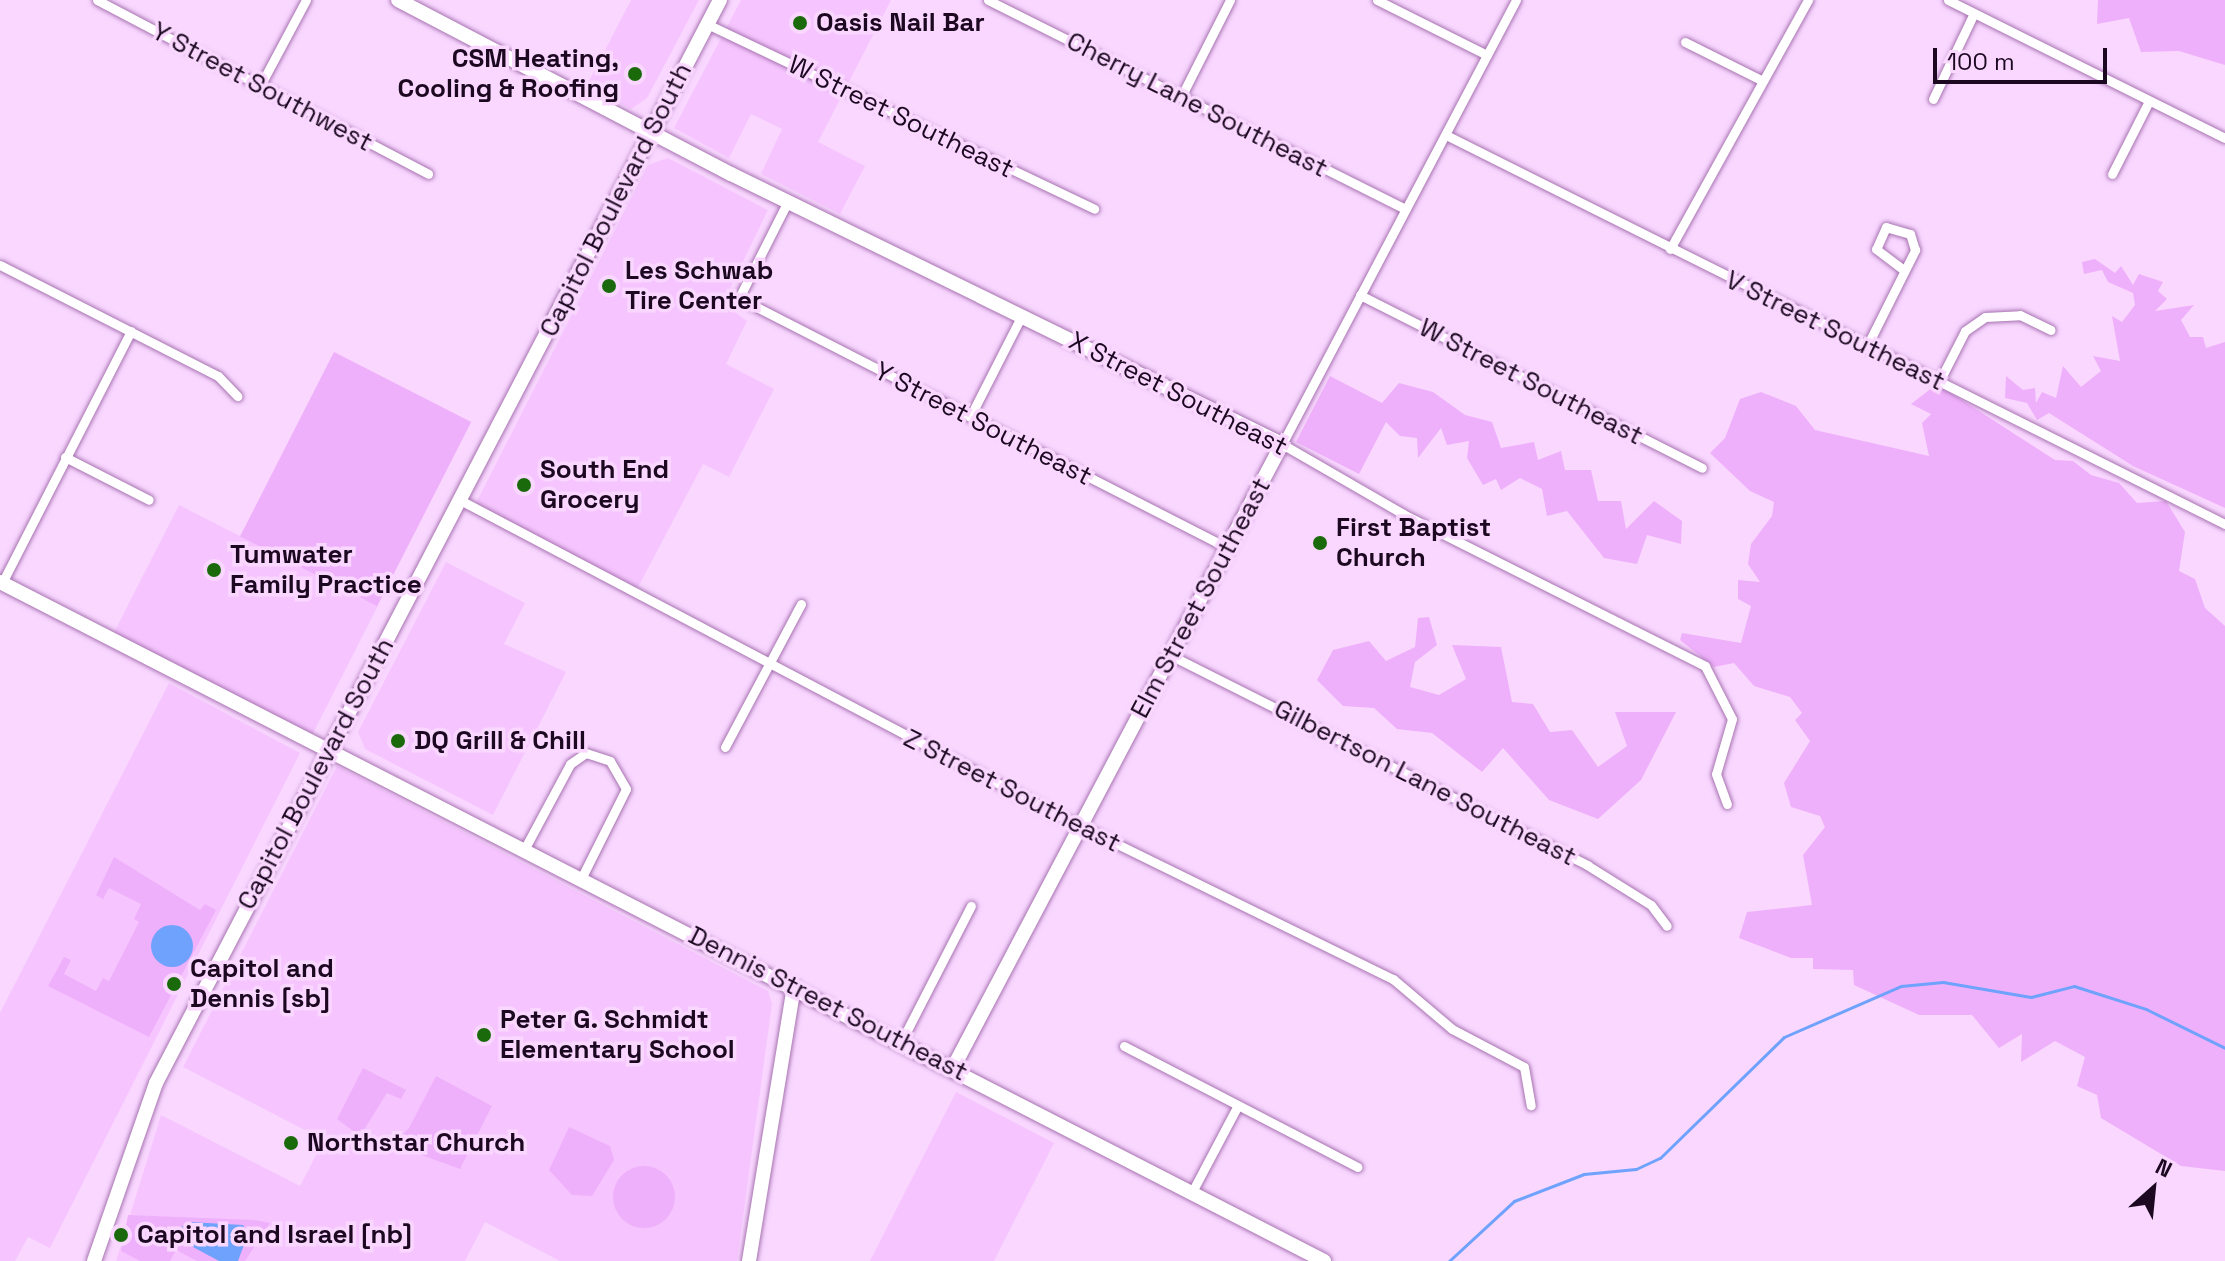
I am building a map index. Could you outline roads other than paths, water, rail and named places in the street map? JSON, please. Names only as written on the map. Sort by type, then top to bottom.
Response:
[{"type":"street","name":"Y Street Southwest","points":[[97,0],[428,174]]},
{"type":"street","points":[[260,86],[306,0]]},
{"type":"street","name":"X Street Southeast","points":[[398,0],[788,201],[1282,444],[1403,514],[1695,658],[1729,702],[1732,719],[1716,774],[1727,804]]},
{"type":"street","name":"Capitol Boulevard South","points":[[94,1261],[115,1182],[156,1083],[720,0]]},
{"type":"street","name":"Cherry Lane Southeast","points":[[988,0],[1406,209]]},
{"type":"street","points":[[1181,97],[1230,0]]},
{"type":"street","points":[[1377,0],[1487,55]]},
{"type":"street","name":"Elm Street Southeast","points":[[953,1068],[1516,0]]},
{"type":"street","points":[[1670,249],[1808,0]]},
{"type":"street","points":[[1948,0],[2225,138]]},
{"type":"street","points":[[1933,99],[1974,13]]},
{"type":"street","name":"W Street Southeast","points":[[707,24],[1094,209]]},
{"type":"street","points":[[1685,42],[1761,80]]},
{"type":"street","points":[[2112,174],[2149,101]]},
{"type":"street","name":"V Street Southeast","points":[[1446,135],[1866,348],[2225,524]]},
{"type":"street","name":"Y Street Southeast","points":[[788,201],[739,298],[1228,548]]},
{"type":"street","points":[[1866,348],[1904,270],[1914,238],[1886,227],[1876,249],[1904,270]]},
{"type":"street","points":[[0,265],[218,376],[237,396]]},
{"type":"street","name":"W Street Southeast","points":[[1360,295],[1702,468]]},
{"type":"street","points":[[970,417],[1022,315]]},
{"type":"street","points":[[1939,382],[1965,331],[1985,317],[2020,315],[2051,330]]},
{"type":"street","points":[[1,582],[131,331]]},
{"type":"street","points":[[65,457],[149,500]]},
{"type":"street","name":"Z Street Southeast","points":[[460,500],[767,665],[1081,826],[1393,979],[1452,1029],[1524,1067],[1531,1105]]},
{"type":"street","name":"Dennis Street Southeast","points":[[1,582],[331,747],[1324,1261]]},
{"type":"street","points":[[725,747],[801,604]]},
{"type":"street","name":"Gilbertson Lane Southeast","points":[[1172,656],[1587,865],[1651,905],[1667,926]]},
{"type":"street","points":[[525,848],[570,764],[586,753],[610,761],[626,789],[582,877]]},
{"type":"street","points":[[901,1042],[971,906]]},
{"type":"street","points":[[749,1261],[794,987]]},
{"type":"street","points":[[1124,1046],[1357,1167]]},
{"type":"street","points":[[1192,1192],[1238,1105]]},
{"type":"water","points":[[172,925],[187,931],[193,946],[187,961],[172,967],[157,961],[151,946],[157,931]]},
{"type":"water","points":[[189,1222],[243,1225],[248,1234],[238,1261],[219,1261],[180,1240],[177,1230]]},
{"type":"waterway","points":[[1449,1261],[1514,1201],[1584,1174],[1636,1169],[1660,1158],[1784,1037],[1901,986],[1943,982],[2031,997],[2074,986],[2146,1009],[2225,1048]]},
{"type":"place","name":"Oasis Nail Bar","points":[[800,23]]},
{"type":"place","name":"CSM Heating, Cooling & Roofing","points":[[635,74]]},
{"type":"place","name":"Les Schwab Tire Center","points":[[609,286]]},
{"type":"place","name":"South End Grocery","points":[[524,485]]},
{"type":"place","name":"First Baptist Church","points":[[1320,543]]},
{"type":"place","name":"Tumwater Family Practice","points":[[214,570]]},
{"type":"place","name":"DQ Grill & Chill","points":[[398,741]]},
{"type":"place","name":"Capitol and Dennis [sb]","points":[[174,984]]},
{"type":"place","name":"Peter G. Schmidt Elementary School","points":[[484,1035]]},
{"type":"place","name":"Northstar Church","points":[[291,1143]]},
{"type":"place","name":"Capitol and Israel [nb]","points":[[121,1235]]}]
